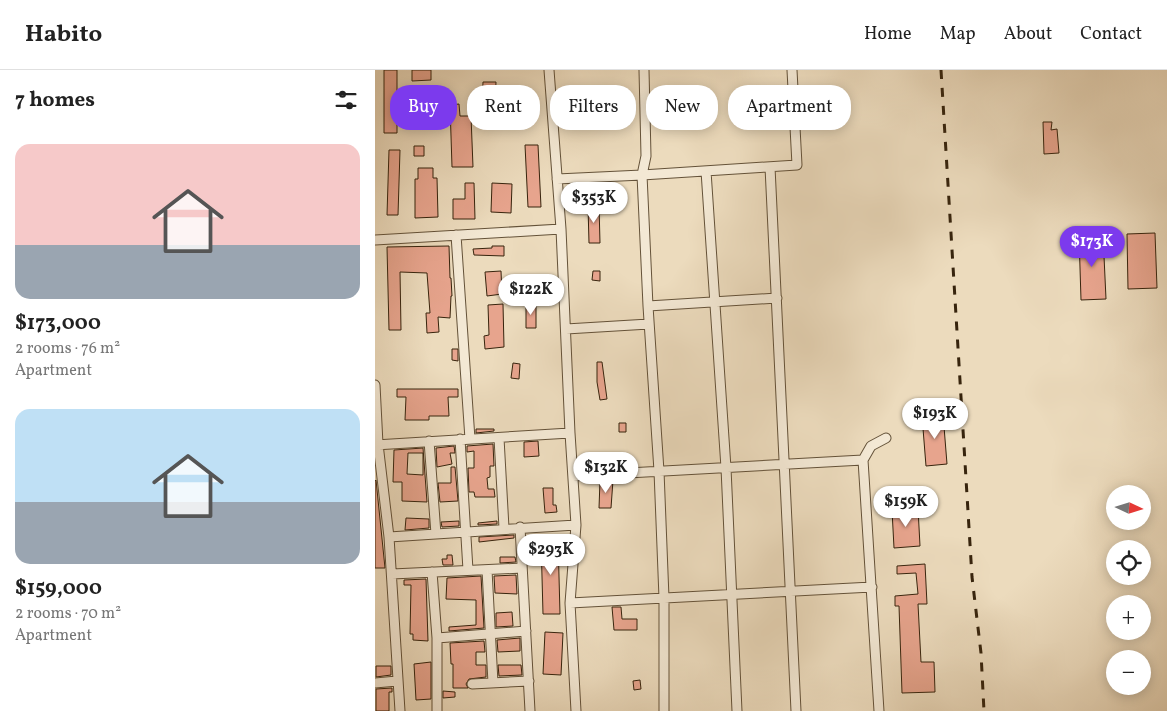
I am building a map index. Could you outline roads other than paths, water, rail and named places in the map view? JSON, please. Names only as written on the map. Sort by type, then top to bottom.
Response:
[{"type":"street","points":[[549,70],[561,229],[576,525],[570,603],[576,711]]},
{"type":"street","points":[[644,70],[647,156],[642,175],[649,324],[659,471],[664,598],[664,711]]},
{"type":"street","points":[[557,178],[642,175],[797,165],[792,70]]},
{"type":"street","points":[[770,167],[796,711]]},
{"type":"street","points":[[706,171],[726,468],[737,711]]},
{"type":"street","points":[[375,240],[561,229]]},
{"type":"street","points":[[456,235],[470,439]]},
{"type":"street","points":[[648,306],[777,298]]},
{"type":"street","points":[[566,328],[649,324]]},
{"type":"street","points":[[375,385],[377,444],[389,537],[400,711]]},
{"type":"street","points":[[377,444],[570,433]]},
{"type":"street","points":[[499,438],[504,528]]},
{"type":"street","points":[[879,711],[863,460],[871,446],[886,438]]},
{"type":"street","points":[[460,439],[468,570]]},
{"type":"street","points":[[429,441],[436,534]]},
{"type":"street","points":[[573,476],[863,460]]},
{"type":"street","points":[[389,537],[504,528],[576,525]]},
{"type":"street","points":[[520,527],[530,711]]},
{"type":"street","points":[[392,574],[522,568]]},
{"type":"street","points":[[487,570],[493,683]]},
{"type":"street","points":[[432,572],[437,638],[437,711]]},
{"type":"street","points":[[570,603],[872,587]]},
{"type":"street","points":[[437,638],[526,630]]},
{"type":"street","points":[[375,683],[397,681]]},
{"type":"street","points":[[472,684],[529,681]]},
{"type":"railway","points":[[941,70],[972,577],[981,653],[984,711]]}]
